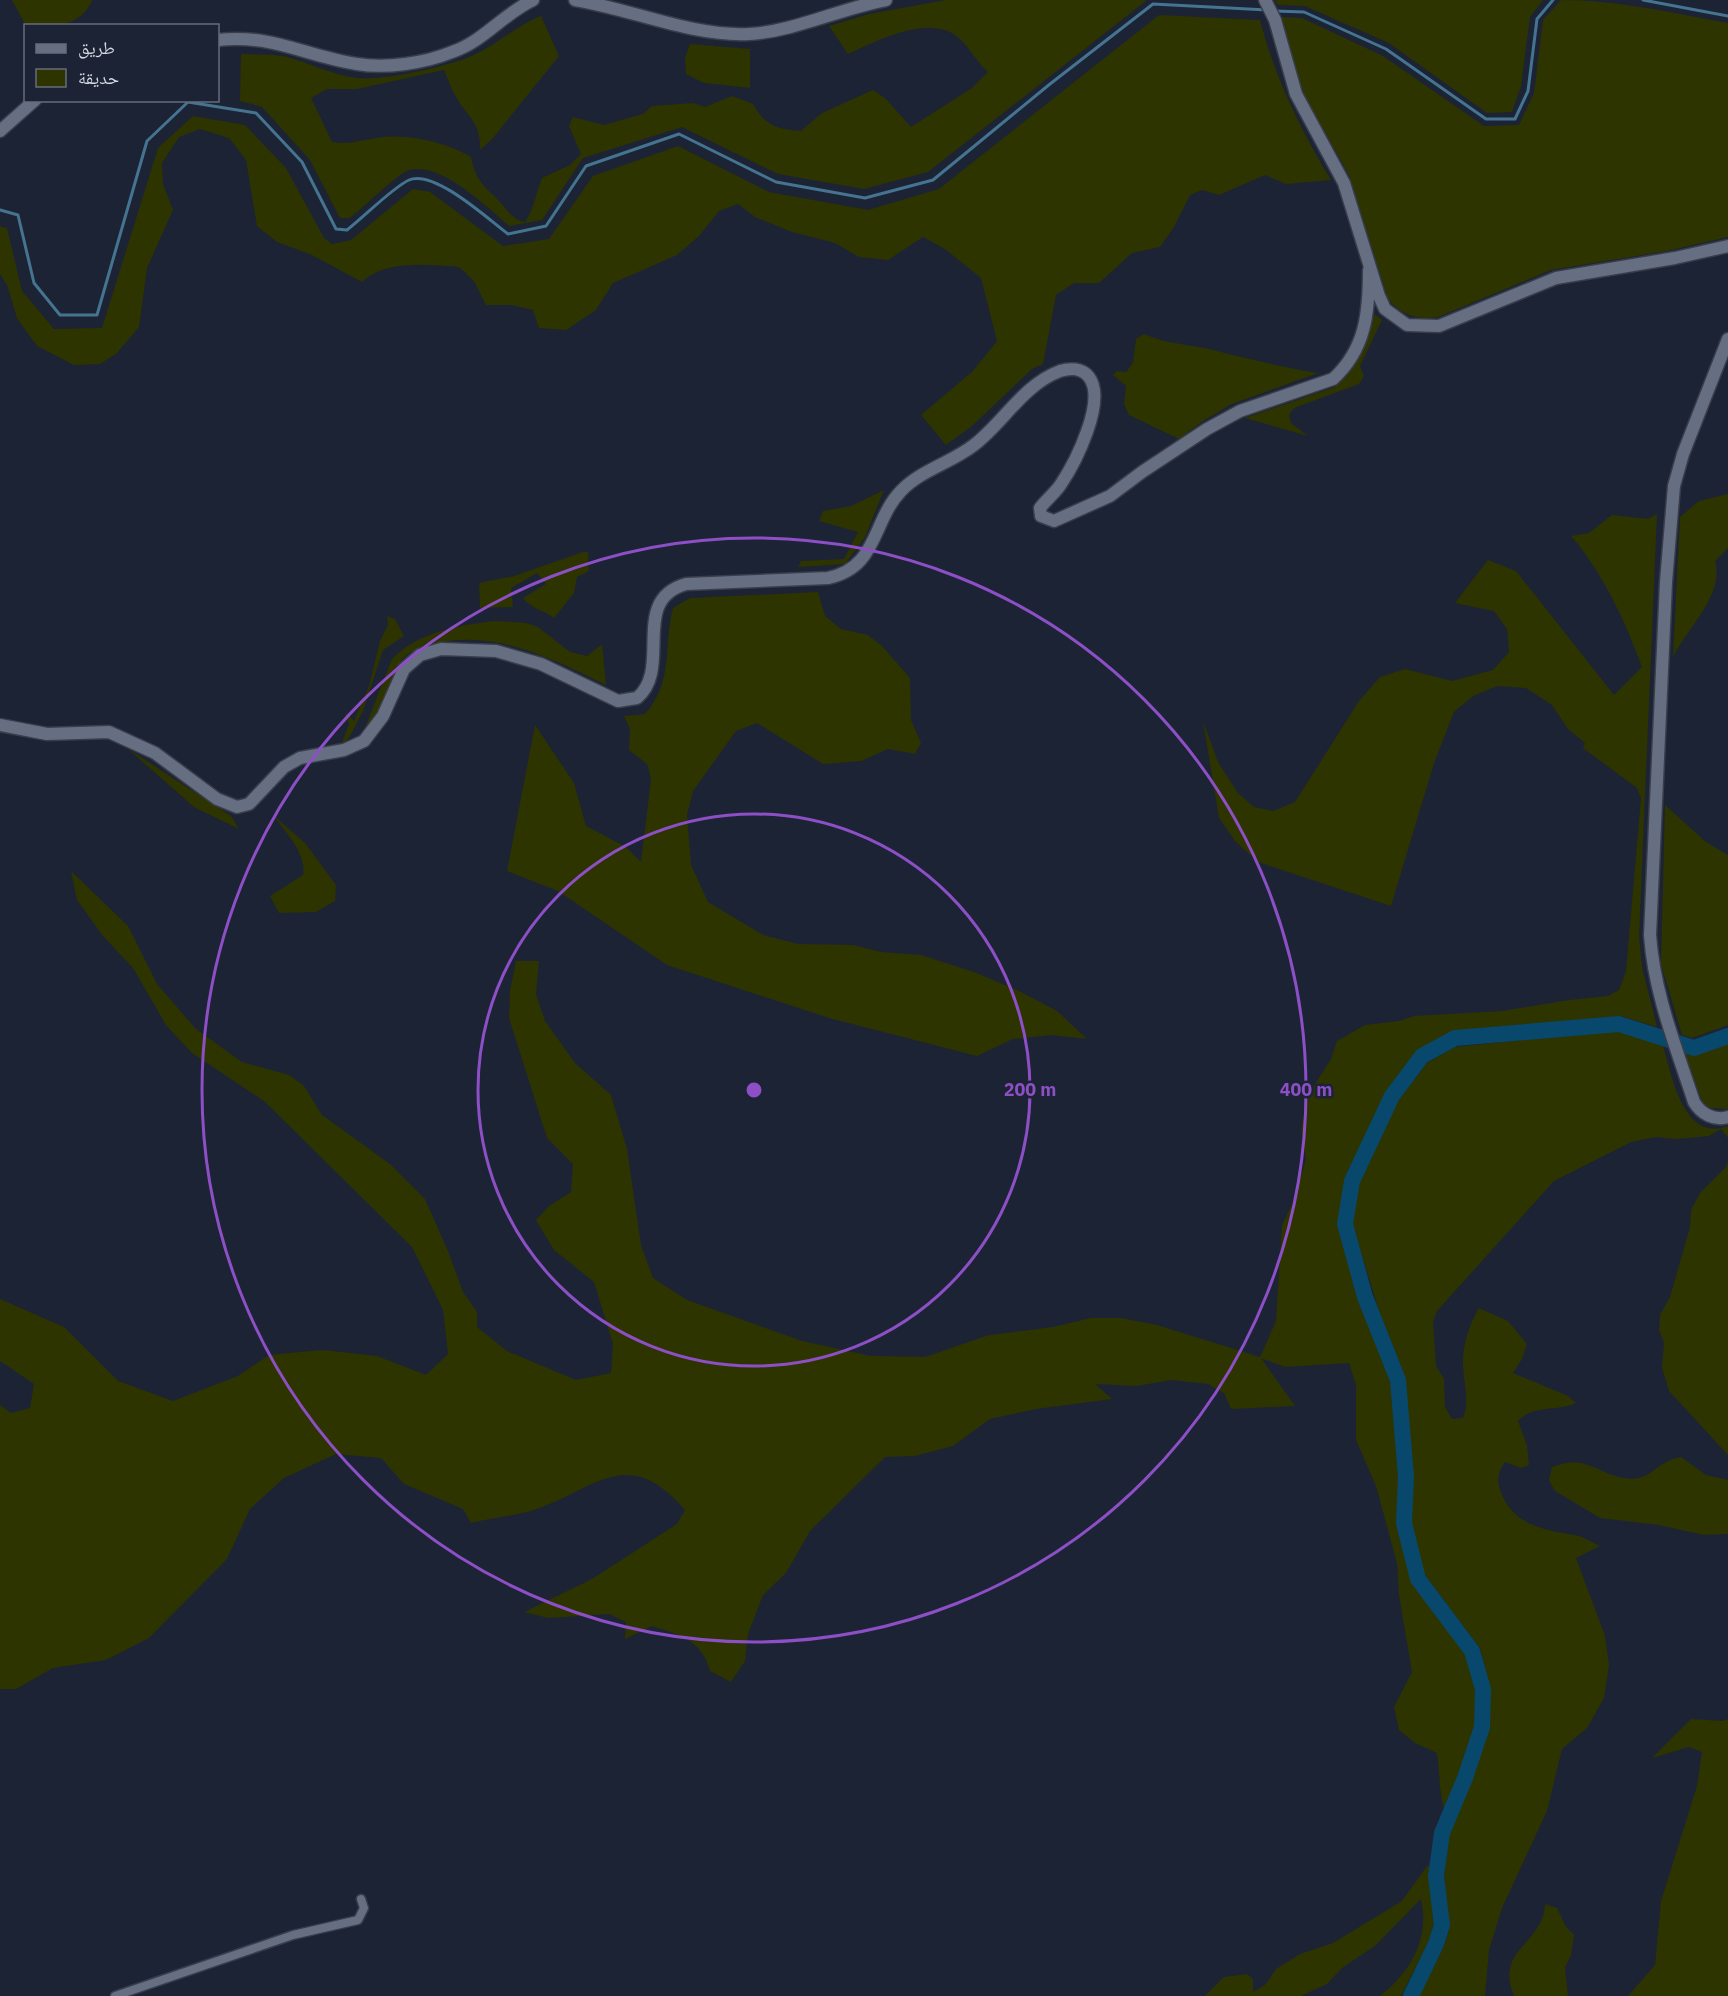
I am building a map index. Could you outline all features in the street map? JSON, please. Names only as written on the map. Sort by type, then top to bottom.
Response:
[{"type":"street","points":[[219,40],[252,38],[269,40],[358,64],[375,66],[426,60],[474,43],[517,8],[533,0]]},
{"type":"street","points":[[575,0],[712,31],[748,34],[775,31],[886,0]]},
{"type":"street","points":[[1265,0],[1275,20],[1296,94],[1344,183],[1369,270],[1385,309],[1407,325],[1421,327],[1457,320],[1556,278],[1675,258],[1728,246]]},
{"type":"street","points":[[0,131],[33,102]]},
{"type":"street","points":[[0,725],[47,734],[94,731],[117,735],[155,753],[217,799],[237,807],[249,804],[284,767],[300,758],[344,750],[364,741],[383,716],[404,669],[410,662],[441,649],[496,651],[541,664],[618,701],[637,698],[649,683],[657,609],[665,593],[671,588],[686,584],[828,578],[844,573],[864,557],[894,500],[905,487],[974,445],[1028,391],[1065,369],[1081,371],[1090,378],[1094,390],[1091,418],[1071,468],[1060,486],[1040,508],[1041,516],[1054,521],[1110,496],[1142,472],[1232,416],[1333,379],[1345,368],[1363,337],[1369,311],[1369,270]]},
{"type":"street","points":[[1728,339],[1683,454],[1674,486],[1666,582],[1650,935],[1658,991],[1694,1102],[1699,1110],[1708,1116],[1728,1117]]},
{"type":"street","points":[[115,1996],[293,1935],[358,1920],[364,1908],[361,1899]]},
{"type":"green space","points":[[12,0],[92,0],[80,17],[64,24],[25,24]]},
{"type":"green space","points":[[946,0],[1147,0],[928,172],[864,189],[778,174],[682,127],[583,158],[542,220],[509,226],[475,197],[447,178],[419,169],[407,171],[401,175],[350,218],[340,218],[310,160],[262,107],[240,101],[241,54],[283,56],[358,78],[400,75],[433,68],[474,55],[541,16],[559,56],[493,138],[480,150],[476,126],[454,94],[444,70],[357,89],[327,89],[311,98],[332,142],[349,143],[389,137],[414,138],[450,147],[471,157],[475,172],[481,182],[513,217],[525,222],[542,178],[570,165],[581,154],[569,126],[573,117],[604,125],[643,114],[652,106],[693,103],[705,107],[732,96],[753,104],[762,117],[772,125],[801,131],[822,113],[873,90],[886,99],[911,127],[972,88],[988,72],[961,40],[949,32],[936,28],[905,31],[848,54],[829,26],[869,14]]},
{"type":"green space","points":[[1275,0],[1543,0],[1530,17],[1521,86],[1512,112],[1487,113],[1389,43],[1305,6],[1278,5]]},
{"type":"green space","points":[[1561,0],[1624,5],[1728,23],[1728,237],[1667,251],[1551,270],[1438,317],[1411,316],[1393,305],[1388,299],[1349,175],[1303,93],[1280,17],[1302,18],[1383,56],[1484,126],[1519,125],[1534,93],[1543,20]]},
{"type":"green space","points":[[1159,15],[1260,20],[1273,62],[1290,102],[1331,180],[1286,184],[1265,175],[1219,195],[1202,190],[1190,195],[1174,227],[1160,247],[1132,253],[1099,283],[1074,283],[1056,295],[1043,364],[1032,369],[972,426],[946,445],[921,415],[973,371],[997,341],[981,278],[945,249],[923,237],[888,260],[859,257],[835,243],[792,232],[755,217],[738,204],[719,211],[699,236],[677,255],[613,283],[596,310],[566,330],[539,328],[533,310],[512,305],[486,305],[474,281],[459,267],[408,265],[395,267],[372,275],[362,282],[312,255],[277,242],[257,226],[246,160],[229,138],[200,129],[179,137],[162,163],[163,184],[173,210],[147,268],[139,327],[116,354],[100,364],[74,365],[37,346],[17,318],[7,285],[0,274],[0,226],[7,228],[22,291],[54,329],[102,328],[158,148],[193,116],[245,125],[286,168],[324,238],[332,244],[351,240],[413,189],[430,192],[503,246],[549,239],[593,176],[678,146],[769,192],[868,210],[939,189]]},
{"type":"green space","points":[[690,44],[750,49],[750,88],[704,83],[686,74],[685,58]]},
{"type":"green space","points":[[1375,314],[1382,320],[1360,366],[1364,376],[1359,384],[1294,408],[1289,415],[1291,423],[1308,436],[1245,418],[1335,387],[1358,359]]},
{"type":"green space","points":[[1144,334],[1170,342],[1318,373],[1232,404],[1179,439],[1129,415],[1124,404],[1126,386],[1113,375],[1117,371],[1126,372],[1133,363],[1136,339]]},
{"type":"green space","points":[[884,490],[865,537],[845,564],[798,567],[801,561],[844,559],[858,532],[819,521],[823,511],[851,506]]},
{"type":"green space","points":[[1728,494],[1728,548],[1715,561],[1717,573],[1710,598],[1673,657],[1680,517],[1699,501]]},
{"type":"green space","points":[[1657,514],[1639,936],[1642,967],[1657,1027],[1621,1016],[1454,1032],[1418,1050],[1386,1092],[1346,1179],[1338,1225],[1359,1299],[1392,1381],[1400,1477],[1397,1524],[1412,1581],[1466,1654],[1477,1689],[1477,1726],[1461,1775],[1445,1810],[1437,1753],[1415,1743],[1399,1730],[1394,1707],[1412,1672],[1399,1595],[1397,1563],[1376,1486],[1356,1440],[1356,1385],[1349,1363],[1285,1367],[1261,1358],[1295,1406],[1231,1409],[1224,1393],[1208,1384],[1171,1380],[1137,1386],[1095,1384],[1112,1399],[1036,1409],[990,1419],[953,1446],[915,1456],[885,1457],[810,1531],[786,1573],[763,1595],[748,1634],[745,1661],[731,1682],[710,1671],[702,1652],[688,1640],[672,1632],[652,1626],[625,1639],[626,1622],[609,1614],[548,1618],[524,1612],[592,1579],[677,1524],[685,1510],[664,1490],[646,1479],[628,1475],[611,1477],[534,1510],[471,1523],[463,1509],[404,1484],[381,1458],[336,1454],[284,1478],[250,1509],[227,1559],[149,1638],[106,1660],[53,1668],[16,1689],[0,1689],[0,1405],[11,1413],[30,1408],[34,1384],[0,1361],[0,1299],[64,1327],[118,1381],[173,1401],[238,1376],[269,1355],[322,1350],[377,1356],[426,1375],[448,1354],[443,1310],[412,1247],[264,1101],[192,1053],[166,1025],[133,968],[103,936],[77,900],[71,871],[128,926],[157,984],[196,1029],[242,1062],[289,1075],[304,1086],[322,1115],[390,1164],[425,1199],[463,1292],[477,1312],[477,1327],[507,1351],[576,1380],[611,1373],[613,1344],[594,1282],[554,1250],[536,1220],[549,1206],[571,1192],[573,1164],[547,1138],[509,1018],[510,991],[516,961],[539,961],[536,994],[545,1021],[575,1063],[611,1095],[627,1149],[641,1245],[653,1278],[687,1300],[802,1341],[871,1356],[925,1357],[989,1335],[1053,1327],[1091,1318],[1121,1318],[1157,1325],[1260,1357],[1276,1321],[1282,1225],[1294,1200],[1306,1159],[1301,1129],[1306,1105],[1312,1089],[1331,1059],[1337,1041],[1365,1025],[1399,1021],[1414,1016],[1502,1011],[1608,996],[1619,990],[1626,971],[1641,798],[1637,788],[1583,748],[1585,743],[1568,729],[1552,705],[1526,688],[1497,686],[1473,696],[1454,712],[1434,763],[1391,906],[1258,862],[1235,841],[1219,818],[1203,721],[1218,762],[1238,793],[1254,807],[1273,811],[1295,802],[1359,701],[1380,677],[1405,669],[1452,681],[1493,670],[1509,652],[1507,629],[1494,611],[1455,603],[1488,560],[1516,571],[1614,695],[1642,667],[1612,598],[1583,550],[1571,536],[1589,533],[1612,515],[1648,519]]},
{"type":"green space","points":[[588,552],[589,571],[577,577],[574,593],[554,618],[530,605],[523,598],[546,584],[537,573],[511,588],[513,607],[480,608],[479,583],[514,576]]},
{"type":"green space","points":[[818,592],[825,616],[841,629],[868,635],[882,646],[910,678],[911,720],[921,743],[915,754],[888,749],[861,761],[823,764],[757,723],[736,731],[693,791],[687,815],[691,865],[708,902],[763,935],[798,944],[853,945],[881,952],[921,955],[974,972],[1019,991],[1057,1011],[1087,1039],[1052,1035],[1013,1039],[977,1056],[829,1018],[667,965],[558,891],[507,871],[535,725],[574,783],[586,826],[626,847],[641,862],[651,779],[647,764],[629,750],[630,729],[624,716],[645,714],[660,689],[664,676],[673,608],[690,598]]},
{"type":"green space","points":[[387,616],[395,619],[404,636],[383,650],[363,711],[349,738],[341,745],[349,724],[345,712],[354,721],[369,686],[380,641],[388,625]]},
{"type":"green space","points":[[495,621],[526,623],[538,627],[570,652],[587,656],[602,644],[606,685],[520,648],[474,640],[451,641],[428,646],[403,658],[385,699],[363,733],[392,659],[402,650],[440,631]]},
{"type":"green space","points":[[127,748],[231,816],[239,829],[194,807]]},
{"type":"green space","points":[[1665,805],[1706,842],[1728,855],[1728,1025],[1692,1038],[1682,1035],[1661,964]]},
{"type":"green space","points":[[273,815],[305,843],[336,885],[335,901],[316,912],[279,913],[270,896],[303,875],[302,859],[294,843]]},
{"type":"green space","points":[[1617,1030],[1663,1046],[1676,1089],[1690,1116],[1700,1125],[1713,1129],[1728,1126],[1728,1138],[1721,1129],[1709,1136],[1678,1139],[1656,1137],[1631,1142],[1554,1181],[1437,1311],[1433,1322],[1436,1366],[1444,1379],[1445,1407],[1452,1419],[1463,1418],[1465,1412],[1464,1351],[1469,1329],[1479,1308],[1508,1321],[1527,1344],[1522,1359],[1513,1373],[1568,1396],[1576,1403],[1531,1412],[1518,1421],[1527,1445],[1529,1465],[1521,1468],[1505,1462],[1498,1480],[1506,1503],[1513,1512],[1530,1524],[1580,1537],[1600,1546],[1576,1558],[1605,1636],[1609,1665],[1604,1698],[1587,1728],[1562,1749],[1547,1811],[1502,1908],[1489,1950],[1485,1996],[1419,1996],[1444,1946],[1449,1929],[1444,1877],[1449,1834],[1473,1777],[1489,1728],[1490,1687],[1480,1648],[1424,1574],[1410,1521],[1412,1478],[1405,1376],[1380,1314],[1352,1223],[1359,1183],[1397,1102],[1427,1063],[1455,1047]]},
{"type":"green space","points":[[1728,1044],[1728,1109],[1711,1108],[1703,1104],[1684,1051],[1696,1055]]},
{"type":"green space","points":[[1728,1162],[1728,1455],[1669,1391],[1662,1368],[1664,1343],[1659,1330],[1660,1315],[1670,1297],[1690,1227],[1691,1210],[1700,1193],[1726,1167]]},
{"type":"green space","points":[[1681,1457],[1706,1475],[1728,1480],[1728,1534],[1704,1535],[1659,1525],[1600,1518],[1555,1491],[1549,1480],[1552,1467],[1566,1463],[1580,1463],[1615,1476],[1631,1479],[1644,1476],[1668,1461]]},
{"type":"green space","points":[[1691,1719],[1723,1721],[1728,1719],[1728,1996],[1628,1996],[1655,1965],[1661,1901],[1697,1786],[1702,1752],[1689,1747],[1652,1758]]},
{"type":"green space","points":[[1427,1866],[1432,1866],[1434,1922],[1430,1939],[1401,1996],[1380,1996],[1401,1976],[1416,1953],[1423,1927],[1421,1899],[1376,1945],[1342,1968],[1327,1984],[1301,1996],[1205,1996],[1224,1977],[1247,1974],[1253,1979],[1253,1992],[1265,1985],[1276,1969],[1300,1954],[1333,1943],[1402,1901]]},
{"type":"green space","points":[[1545,1904],[1557,1908],[1566,1927],[1574,1935],[1571,1955],[1565,1968],[1568,1996],[1514,1996],[1510,1968],[1514,1957],[1537,1929]]},
{"type":"waterway","points":[[1274,11],[1304,12],[1386,49],[1486,119],[1515,119],[1528,91],[1537,19],[1553,0]]},
{"type":"waterway","points":[[1643,0],[1728,16]]},
{"type":"waterway","points":[[0,210],[18,215],[34,283],[60,315],[97,315],[147,141],[188,102],[256,113],[302,162],[336,229],[347,230],[402,184],[409,180],[420,179],[446,188],[508,234],[546,226],[586,166],[679,134],[776,182],[865,198],[933,180],[1050,84],[1153,4],[1267,10]]},
{"type":"waterway","points":[[1411,1996],[1436,1944],[1442,1925],[1436,1876],[1442,1833],[1465,1778],[1482,1727],[1483,1689],[1472,1651],[1418,1579],[1404,1523],[1406,1477],[1398,1380],[1365,1297],[1345,1224],[1352,1181],[1392,1096],[1422,1056],[1455,1038],[1619,1024],[1694,1048],[1728,1036]]}]
